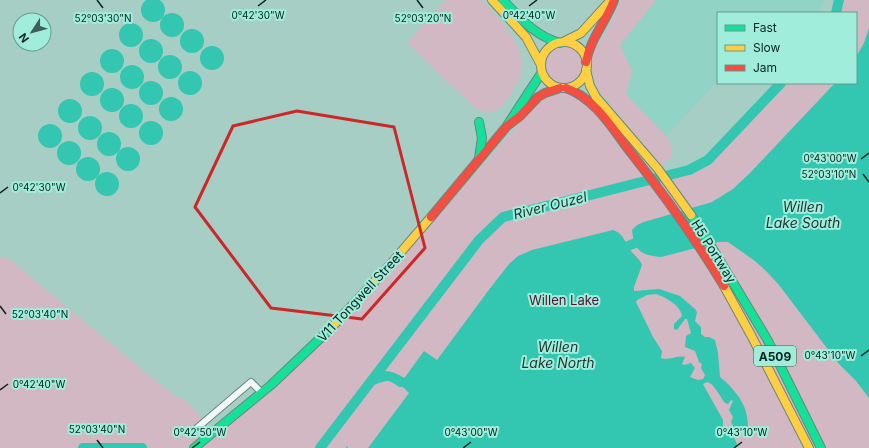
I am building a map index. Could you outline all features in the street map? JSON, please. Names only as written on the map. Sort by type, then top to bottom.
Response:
[{"type":"main road","name":"A509","points":[[492,0],[530,40],[549,82],[563,88]]},
{"type":"main road","name":"A509","points":[[503,0],[539,35],[550,41],[568,43],[578,48],[582,52],[586,66]]},
{"type":"main road","points":[[542,68],[542,60],[546,50],[555,44],[562,43],[581,33],[589,26],[606,4],[613,0]]},
{"type":"main road","points":[[563,88],[573,86],[584,77],[587,54],[591,42],[612,8],[613,0]]},
{"type":"main road","name":"H5 Portway","points":[[586,66],[593,100]]},
{"type":"main road","name":"V11 Tongwell Street","points":[[507,126],[515,111],[536,83],[542,68]]},
{"type":"main road","name":"V11 Tongwell Street","points":[[194,448],[262,393],[312,347],[407,246],[507,126],[520,116],[538,97],[545,92],[563,88]]},
{"type":"main road","name":"H5 Portway","points":[[563,88],[593,100],[678,215],[715,272],[754,339],[809,448]]},
{"type":"main road","name":"H5 Portway","points":[[602,111],[647,156],[678,196],[724,266],[767,339],[821,448]]},
{"type":"main road","points":[[479,122],[482,138],[479,159]]},
{"type":"street","points":[[196,428],[251,382],[262,393]]},
{"type":"highlighted area","points":[[297,111],[394,127],[425,248],[362,319],[271,308],[195,207],[233,126]]},
{"type":"shaded area","points":[[656,0],[825,0],[819,12],[717,12],[717,82],[666,136],[626,94],[632,72],[620,45]]},
{"type":"green space","points":[[446,0],[482,0],[507,29],[519,49],[521,55],[521,73],[513,91],[501,107],[493,112],[484,112],[475,108],[407,43]]},
{"type":"green space","points":[[621,0],[656,0],[620,45],[632,72],[626,94],[666,136],[671,146],[672,156],[662,166],[598,90],[592,72],[592,52],[605,34]]},
{"type":"green space","name":"Willen Lake","points":[[839,0],[869,0],[869,448],[0,448],[0,257],[8,258],[161,385],[177,397],[184,399],[215,432],[371,291],[536,104],[545,96],[556,93],[568,94],[590,103],[652,180],[689,170],[708,160],[780,84],[857,84],[857,12],[836,12]]},
{"type":"green space","points":[[564,47],[574,50],[579,55],[582,65],[579,75],[574,80],[564,83],[554,80],[549,75],[546,65],[549,55],[554,50]]},
{"type":"water","points":[[149,-1],[157,-1],[164,6],[164,14],[157,21],[149,21],[142,14],[142,6]]},
{"type":"water","points":[[172,13],[177,14],[183,20],[183,30],[177,36],[172,37],[167,36],[161,30],[160,25],[161,20],[167,14]]},
{"type":"water","points":[[131,23],[136,24],[142,30],[142,40],[136,46],[131,47],[126,46],[120,40],[119,35],[120,30],[126,24]]},
{"type":"water","name":"Willen Lake South","points":[[869,28],[869,398],[856,381],[839,364],[779,285],[755,261],[728,242],[719,242],[661,257],[648,255],[640,251],[637,247],[632,230],[637,225],[644,222],[712,202],[733,189],[834,84],[857,84],[857,55],[864,43]]},
{"type":"water","points":[[192,29],[197,30],[203,36],[203,46],[197,52],[192,53],[187,52],[181,46],[180,41],[181,36],[187,30]]},
{"type":"water","points":[[151,39],[156,40],[162,46],[162,56],[156,62],[151,63],[146,62],[140,56],[139,51],[140,46],[146,40]]},
{"type":"water","points":[[212,46],[217,47],[223,53],[223,63],[217,69],[212,70],[207,69],[201,63],[200,58],[201,53],[207,47]]},
{"type":"water","points":[[112,49],[117,50],[123,56],[123,66],[117,72],[112,73],[107,72],[101,66],[100,61],[101,56],[107,50]]},
{"type":"water","points":[[170,55],[175,56],[181,62],[181,72],[175,78],[170,79],[165,78],[159,72],[158,67],[159,62],[165,56]]},
{"type":"water","points":[[132,65],[137,66],[143,72],[143,82],[137,88],[132,89],[127,88],[121,82],[120,77],[121,72],[127,66]]},
{"type":"water","points":[[190,71],[195,72],[201,78],[201,88],[195,94],[190,95],[185,94],[179,88],[178,83],[179,78],[185,72]]},
{"type":"water","points":[[92,72],[97,73],[103,79],[103,89],[97,95],[92,96],[87,95],[81,89],[80,84],[81,79],[87,73]]},
{"type":"water","points":[[151,81],[156,82],[162,88],[162,98],[156,104],[151,105],[146,104],[140,98],[139,93],[140,88],[146,82]]},
{"type":"water","points":[[112,88],[117,89],[123,95],[123,105],[117,111],[112,112],[107,111],[101,105],[100,100],[101,95],[107,89]]},
{"type":"water","points":[[171,97],[176,98],[182,104],[182,114],[176,120],[171,121],[166,120],[160,114],[159,109],[160,104],[166,98]]},
{"type":"water","points":[[70,99],[75,100],[81,106],[81,116],[75,122],[70,123],[65,122],[59,116],[58,111],[59,106],[65,100]]},
{"type":"water","points":[[131,104],[136,105],[142,111],[142,121],[136,127],[131,128],[126,127],[120,121],[119,116],[120,111],[126,105]]},
{"type":"water","points":[[90,116],[95,117],[101,123],[101,133],[95,139],[90,140],[85,139],[79,133],[78,128],[79,123],[85,117]]},
{"type":"water","points":[[151,121],[156,122],[162,128],[162,138],[156,144],[151,145],[146,144],[140,138],[139,133],[140,128],[146,122]]},
{"type":"water","points":[[50,124],[55,125],[61,131],[61,141],[55,147],[50,148],[45,147],[39,141],[38,136],[39,131],[45,125]]},
{"type":"water","points":[[109,132],[114,133],[120,139],[120,149],[114,155],[109,156],[104,155],[98,149],[97,144],[98,139],[104,133]]},
{"type":"water","points":[[69,141],[74,142],[80,148],[80,158],[74,164],[69,165],[64,164],[58,158],[57,153],[58,148],[64,142]]},
{"type":"water","points":[[128,147],[133,148],[139,154],[139,164],[133,170],[128,171],[123,170],[117,164],[116,159],[117,154],[123,148]]},
{"type":"water","points":[[88,157],[93,158],[99,164],[99,174],[93,180],[88,181],[83,180],[77,174],[76,169],[77,164],[83,158]]},
{"type":"water","points":[[107,172],[112,173],[118,179],[118,189],[112,195],[107,196],[102,195],[96,189],[95,184],[96,179],[102,173]]},
{"type":"water","name":"Willen Lake North","points":[[613,230],[619,233],[642,265],[634,291],[659,289],[680,296],[697,312],[695,321],[701,327],[701,334],[715,340],[718,353],[720,377],[736,393],[747,414],[748,428],[745,430],[740,430],[733,435],[737,444],[735,448],[368,448],[409,393],[400,384],[424,351],[437,360],[509,264],[518,256],[532,250]],"holes":[[[656,294],[672,302],[681,312],[682,316],[674,324],[674,329],[677,330],[685,319],[687,319],[691,333],[686,336],[685,347],[695,351],[699,362],[702,364],[701,368],[705,375],[703,379],[698,380],[690,377],[695,368],[691,363],[684,365],[682,364],[685,357],[667,359],[661,358],[662,351],[653,337],[636,302],[647,295]],[[707,382],[710,383],[725,403],[728,404],[731,400],[733,401],[729,410],[733,417],[731,422],[734,428],[731,431],[727,427],[726,432],[724,433],[723,431],[723,420],[703,384]]]},
{"type":"waterway","name":"River Ouzel","points":[[836,12],[839,0]]},
{"type":"waterway","name":"River Ouzel","points":[[320,448],[479,240],[503,217],[689,170],[708,160],[780,84]]},
{"type":"waterway","points":[[628,246],[635,243]]},
{"type":"waterway","points":[[373,380],[387,376],[401,382]]},
{"type":"waterway","name":"River Ouzel","points":[[83,448],[142,448]]},
{"type":"traffic: fast","points":[[503,0],[528,26],[543,36],[560,43]]},
{"type":"traffic: fast","points":[[508,124],[542,72]]},
{"type":"traffic: fast","points":[[479,122],[482,138],[479,158]]},
{"type":"traffic: fast","points":[[691,215],[767,339],[821,448]]},
{"type":"traffic: fast","points":[[194,448],[271,385],[330,329]]},
{"type":"traffic: slow","points":[[492,0],[526,37],[541,65]]},
{"type":"traffic: slow","points":[[563,42],[581,33],[611,0]]},
{"type":"traffic: slow","points":[[564,42],[577,46],[583,52],[587,65],[583,78],[577,84],[564,88],[551,84],[545,78],[541,65],[545,52],[551,46],[564,42]]},
{"type":"traffic: slow","points":[[586,70],[590,86],[596,97],[658,169],[691,215]]},
{"type":"traffic: slow","points":[[330,329],[389,266],[431,217]]},
{"type":"traffic: slow","points":[[724,286],[809,448]]},
{"type":"traffic: jam","points":[[586,62],[591,46],[614,0]]},
{"type":"traffic: jam","points":[[431,217],[507,126],[520,116],[538,97],[560,88]]},
{"type":"traffic: jam","points":[[566,88],[585,99],[608,122],[654,182],[702,251],[724,286]]}]
